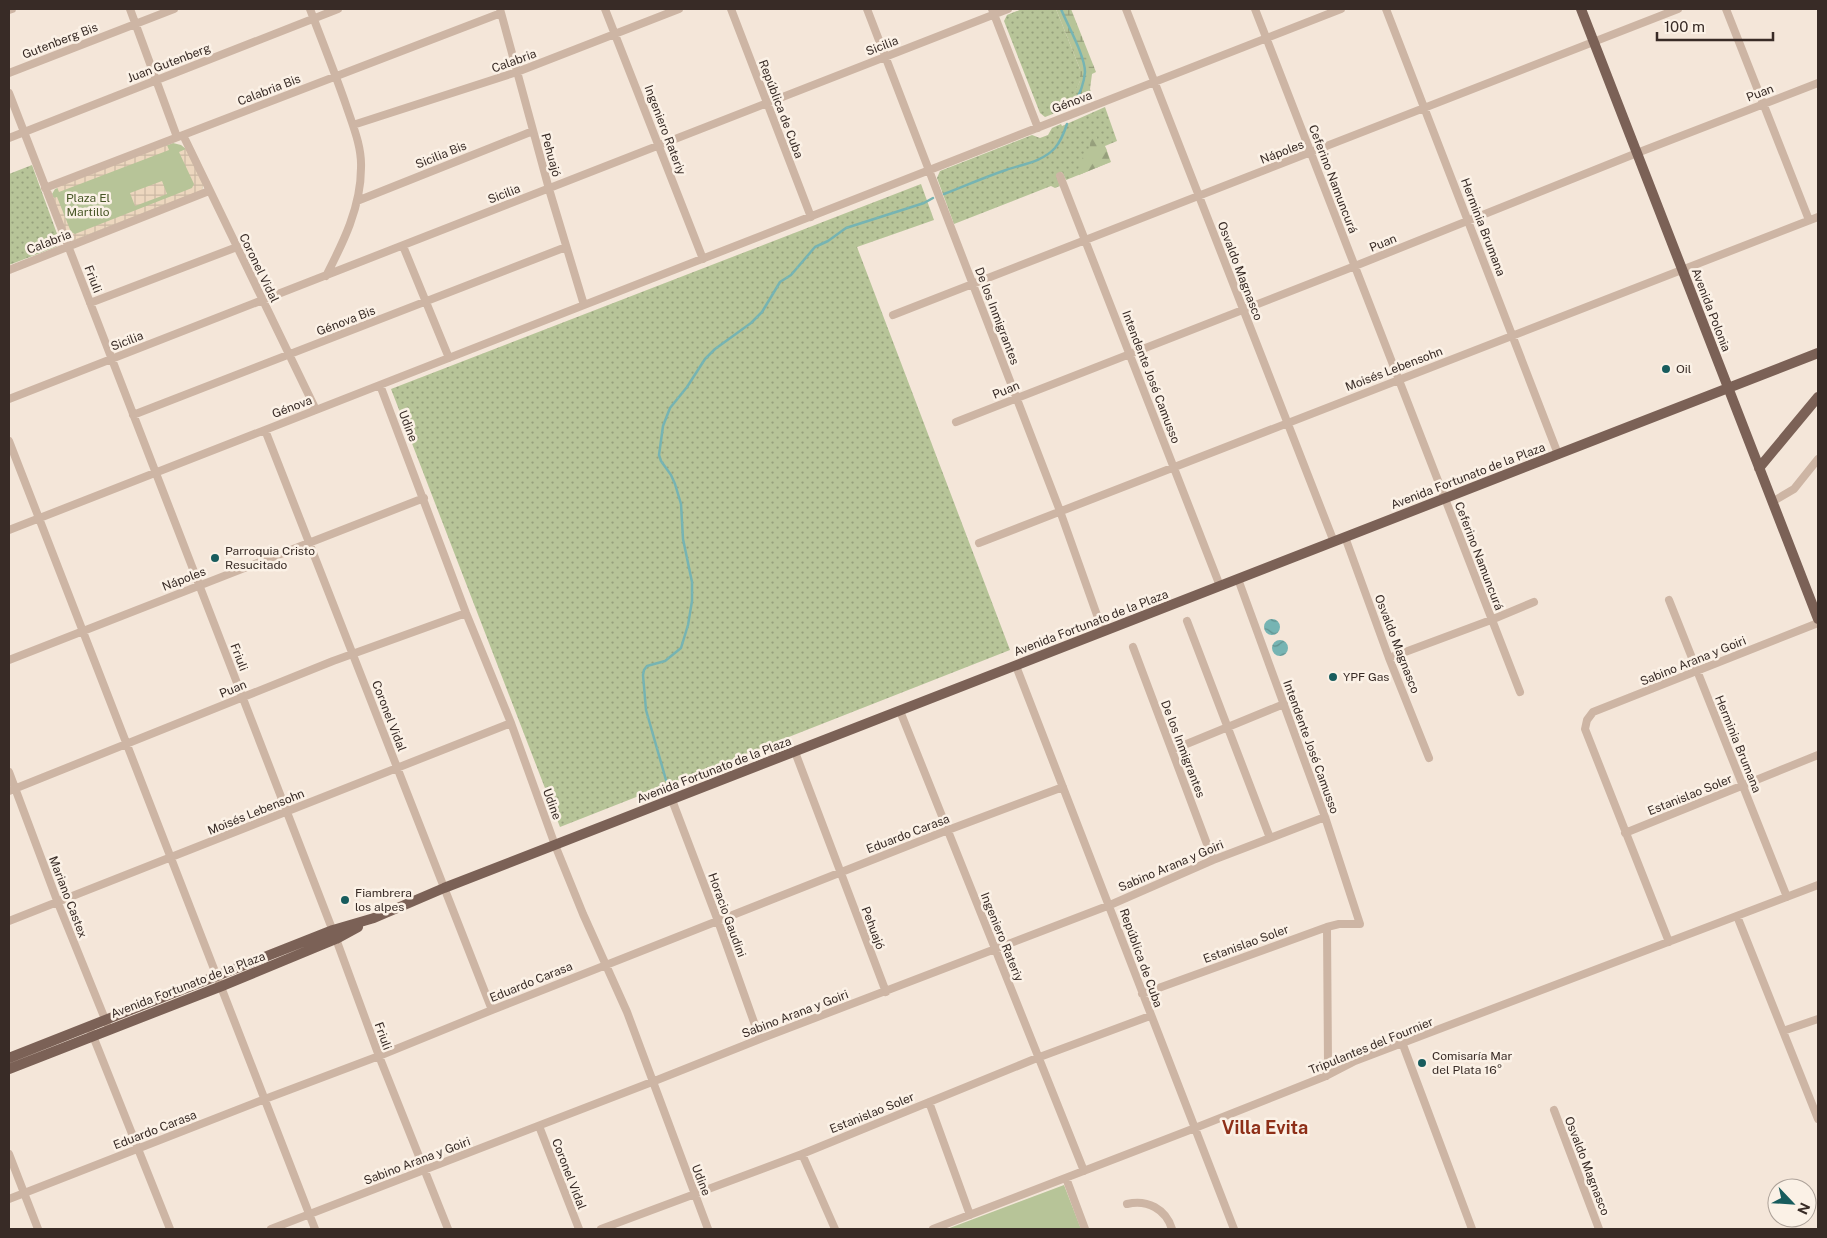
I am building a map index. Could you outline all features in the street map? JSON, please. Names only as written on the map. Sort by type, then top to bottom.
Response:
[{"type":"main road","name":"Avenida Polonia","points":[[1581,9],[1818,619]]},
{"type":"main road","name":"Avenida Fortunato de la Plaza","points":[[107,1025],[218,975],[334,934],[444,888],[1818,353]]},
{"type":"main road","points":[[1759,468],[1818,397]]},
{"type":"main road","name":"Avenida Fortunato de la Plaza","points":[[9,1058],[222,986],[334,934]]},
{"type":"main road","name":"Avenida Fortunato de la Plaza","points":[[9,1069],[91,1031]]},
{"type":"street","name":"Coronel Vidal","points":[[130,9],[156,80],[180,136],[237,247],[316,410]]},
{"type":"street","name":"Gutenberg Bis","points":[[9,73],[174,9]]},
{"type":"street","points":[[310,9],[353,125],[360,152],[361,167],[357,201],[342,243],[326,276]]},
{"type":"street","name":"Juan Gutenberg","points":[[9,138],[338,9]]},
{"type":"street","name":"Ingeniero Rateriy","points":[[606,9],[703,259]]},
{"type":"street","name":"Calabria","points":[[353,125],[517,72],[679,9]]},
{"type":"street","name":"República de Cuba","points":[[731,9],[811,217]]},
{"type":"street","name":"De los Inmigrantes","points":[[867,9],[1060,512],[1103,632]]},
{"type":"street","name":"Sicilia","points":[[9,399],[659,146],[885,57],[993,12],[1008,9]]},
{"type":"street","name":"Osvaldo Magnasco","points":[[1126,9],[1334,542]]},
{"type":"street","name":"Ceferino Namuncurá","points":[[1255,9],[1520,692]]},
{"type":"street","name":"Génova","points":[[9,530],[1341,9]]},
{"type":"street","name":"Herminia Brumana","points":[[1386,9],[1558,454]]},
{"type":"street","name":"Nápoles","points":[[894,315],[1678,9]]},
{"type":"street","points":[[1726,9],[1809,220]]},
{"type":"street","name":"Pehuajó","points":[[500,11],[549,189],[584,305]]},
{"type":"street","name":"Calabria Bis","points":[[46,188],[500,11]]},
{"type":"street","points":[[993,12],[1038,128]]},
{"type":"street","name":"Puan","points":[[956,422],[1818,83]]},
{"type":"street","name":"Friuli","points":[[9,93],[243,697],[379,1056],[448,1229]]},
{"type":"street","name":"Sicilia Bis","points":[[357,201],[534,131]]},
{"type":"street","name":"Intendente José Camusso","points":[[1060,176],[1220,586]]},
{"type":"street","name":"Calabria","points":[[9,270],[209,191]]},
{"type":"street","name":"Moisés Lebensohn","points":[[979,543],[1818,217]]},
{"type":"street","points":[[403,246],[449,358]]},
{"type":"street","points":[[90,303],[237,247]]},
{"type":"street","name":"Génova Bis","points":[[134,415],[566,247]]},
{"type":"street","name":"Udine","points":[[380,385],[466,613],[511,723],[555,845],[627,1012],[708,1229]]},
{"type":"street","name":"Coronel Vidal","points":[[265,430],[492,1010]]},
{"type":"street","points":[[9,441],[126,743],[173,858],[315,1229]]},
{"type":"street","points":[[1772,502],[1794,489],[1818,459]]},
{"type":"street","name":"Nápoles","points":[[9,660],[424,498]]},
{"type":"street","name":"Osvaldo Magnasco","points":[[1345,537],[1428,758]]},
{"type":"street","name":"Intendente José Camusso","points":[[1238,579],[1325,817],[1360,924]]},
{"type":"street","name":"Herminia Brumana","points":[[1669,600],[1786,897]]},
{"type":"street","points":[[1389,658],[1534,602]]},
{"type":"street","name":"Puan","points":[[12,789],[353,654],[466,613]]},
{"type":"street","points":[[1187,621],[1229,726],[1270,838]]},
{"type":"street","name":"Sabino Arana y Goiri","points":[[1625,833],[1585,729],[1587,720],[1593,712],[1818,624]]},
{"type":"street","name":"De los Inmigrantes","points":[[1133,646],[1213,860]]},
{"type":"street","name":"República de Cuba","points":[[1016,666],[1234,1229]]},
{"type":"street","points":[[1172,750],[1284,704]]},
{"type":"street","name":"Ingeniero Rateriy","points":[[900,711],[1037,1058],[1084,1171]]},
{"type":"street","name":"Moisés Lebensohn","points":[[9,921],[173,858],[286,811],[511,723]]},
{"type":"street","name":"Pehuajó","points":[[795,752],[886,992]]},
{"type":"street","name":"Estanislao Soler","points":[[1625,833],[1818,756]]},
{"type":"street","name":"Mariano Castex","points":[[9,772],[12,789],[107,1025]]},
{"type":"street","name":"Eduardo Carasa","points":[[9,1199],[379,1056],[948,830],[1063,788]]},
{"type":"street","name":"Horacio Gaudini","points":[[672,800],[760,1039]]},
{"type":"street","name":"Sabino Arana y Goiri","points":[[271,1229],[1110,905],[1213,860],[1325,817]]},
{"type":"street","points":[[1625,833],[1669,942]]},
{"type":"street","name":"Tripulantes del Fournier","points":[[933,1229],[1195,1128],[1326,1076],[1356,1062],[1818,885]]},
{"type":"street","points":[[1738,916],[1818,1119]]},
{"type":"street","name":"Estanislao Soler","points":[[1142,994],[1327,927],[1339,924],[1360,924]]},
{"type":"street","points":[[1326,1076],[1328,1064],[1327,927]]},
{"type":"street","name":"Estanislao Soler","points":[[601,1229],[802,1154],[1037,1058],[1150,1016]]},
{"type":"street","points":[[1783,1031],[1818,1019]]},
{"type":"street","points":[[91,1031],[170,1229]]},
{"type":"street","points":[[1403,1045],[1472,1229]]},
{"type":"street","points":[[929,1102],[970,1214]]},
{"type":"street","name":"Osvaldo Magnasco","points":[[1554,1110],[1599,1229]]},
{"type":"street","name":"Coronel Vidal","points":[[539,1126],[578,1229]]},
{"type":"street","points":[[9,1154],[38,1229]]},
{"type":"street","points":[[802,1154],[835,1229]]},
{"type":"street","points":[[1066,1178],[1085,1229]]},
{"type":"street","points":[[1127,1204],[1136,1202],[1150,1204],[1163,1213],[1172,1229]]},
{"type":"green space","points":[[1022,9],[1056,9],[1080,69],[1080,81],[1068,108],[1045,117],[1040,113],[1004,21],[1007,15]]},
{"type":"green space","points":[[1056,9],[1071,9],[1096,72],[1092,74],[1090,89],[1092,95],[1069,108],[1068,105],[1080,81],[1080,69]]},
{"type":"green space","points":[[1105,107],[1117,141],[1105,146],[1111,162],[1066,180],[1062,172],[1056,175],[1060,186],[1055,188],[1051,186],[954,224],[937,178],[940,171],[1032,135],[1040,138],[1048,135],[1052,128],[1061,124],[1062,126]]},
{"type":"green space","points":[[1096,135],[1099,144],[1106,148],[1110,162],[1079,175],[1077,172],[1084,154],[1088,155],[1091,138]]},
{"type":"green space","name":"Plaza El Martillo","points":[[173,143],[181,145],[186,149],[203,185],[202,190],[70,240],[52,194],[55,189]]},
{"type":"green space","points":[[32,165],[60,242],[56,247],[9,265],[9,174]]},
{"type":"green space","points":[[921,184],[934,220],[857,247],[1010,650],[560,827],[391,389]]},
{"type":"green space","points":[[1064,1185],[1081,1229],[947,1229]]},
{"type":"shaded area","points":[[167,145],[169,150],[59,192],[57,187]]},
{"type":"shaded area","points":[[186,149],[203,185],[202,190],[74,240],[69,239],[53,198],[57,197],[71,232],[75,234],[192,188],[194,184],[179,152]]},
{"type":"shaded area","points":[[162,181],[167,194],[135,206],[130,193]]},
{"type":"water","points":[[1272,619],[1278,621],[1280,627],[1278,633],[1272,635],[1266,633],[1264,627],[1266,621]]},
{"type":"water","points":[[1277,640],[1283,640],[1288,645],[1286,654],[1277,656],[1272,651],[1272,645]]},
{"type":"waterway","points":[[1061,9],[1079,49],[1085,72],[1079,94],[1073,106]]},
{"type":"waterway","points":[[944,194],[1032,162],[1050,153],[1062,137],[1067,124]]},
{"type":"waterway","points":[[666,780],[646,710],[643,675],[647,666],[665,661],[681,648],[688,625],[692,601],[692,582],[683,539],[681,504],[671,475],[659,455],[663,426],[670,408],[687,387],[705,359],[762,312],[780,282],[791,275],[815,247],[828,241],[846,228],[924,203],[933,198]]},
{"type":"place","name":"Oil","points":[[1666,369]]},
{"type":"place","name":"Parroquia Cristo Resucitado","points":[[215,558]]},
{"type":"place","name":"YPF Gas","points":[[1333,677]]},
{"type":"place","name":"Fiambrera los alpes","points":[[345,900]]},
{"type":"place","name":"Comisaría Mar del Plata 16°","points":[[1422,1063]]},
{"type":"district","name":"Villa Evita","points":[[1265,1128]]}]
